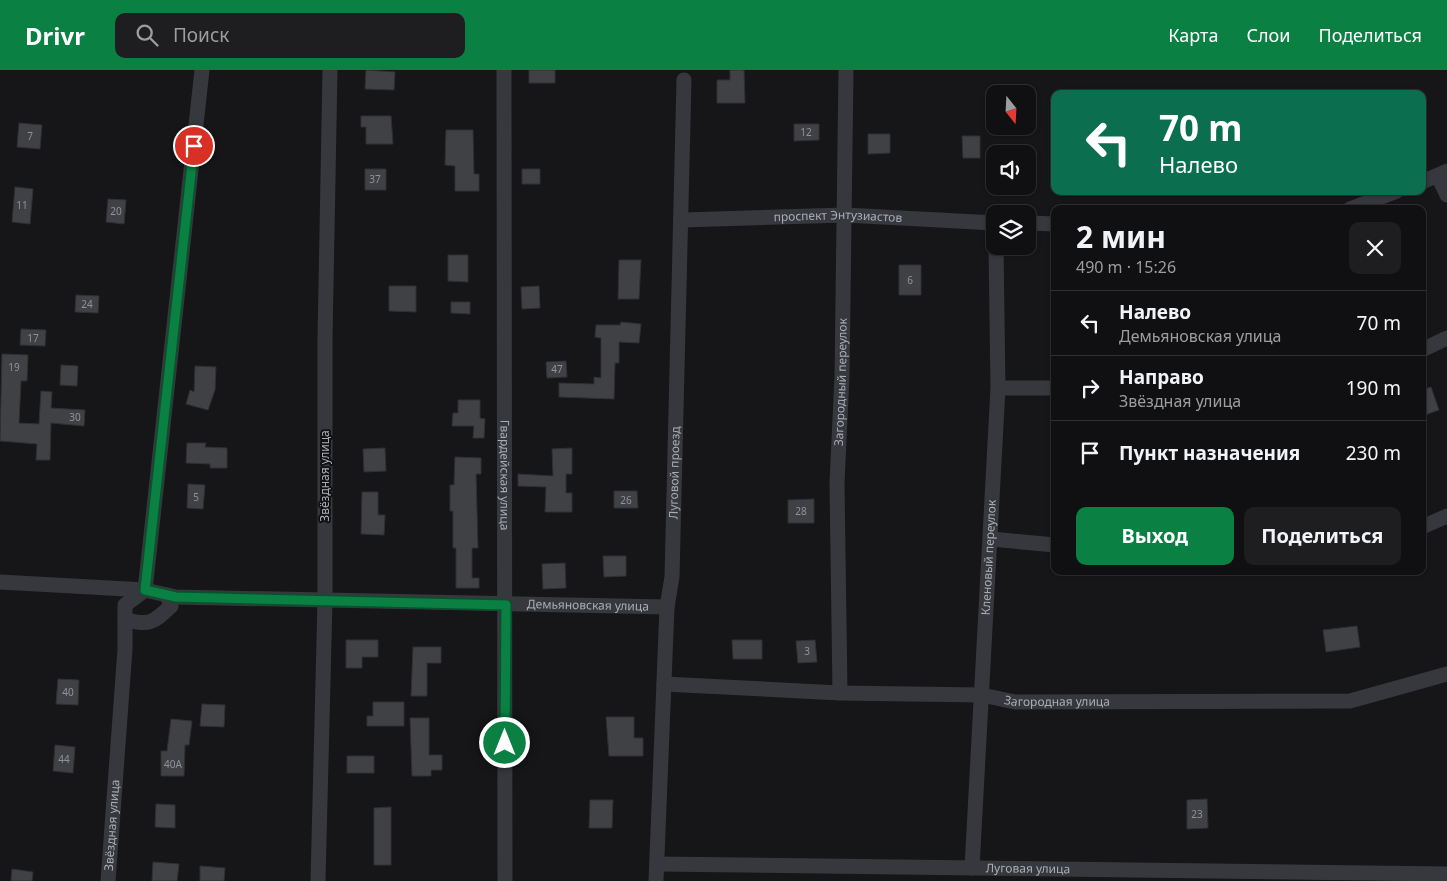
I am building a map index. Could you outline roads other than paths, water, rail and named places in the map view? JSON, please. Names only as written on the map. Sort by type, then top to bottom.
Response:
[{"type":"street","points":[[145,590],[202,70]]},
{"type":"street","name":"Звёздная улица","points":[[318,881],[325,601],[325,339],[330,70]]},
{"type":"street","name":"Гвардейская улица","points":[[504,70],[505,881]]},
{"type":"street","name":"Загородный переулок","points":[[840,693],[837,483],[845,215],[846,70]]},
{"type":"street","name":"Луговой проезд","points":[[657,864],[667,607],[672,577],[684,80]]},
{"type":"street","points":[[1426,180],[1443,174],[1447,195]]},
{"type":"street","points":[[1360,205],[1387,195]]},
{"type":"street","name":"проспект Энтузиастов","points":[[682,220],[845,215],[986,223]]},
{"type":"street","points":[[1036,223],[1051,224]]},
{"type":"street","name":"Кленовый переулок","points":[[972,868],[998,388],[996,255]]},
{"type":"street","points":[[1426,348],[1447,338]]},
{"type":"street","points":[[998,388],[1051,388]]},
{"type":"street","points":[[1426,525],[1447,516]]},
{"type":"street","points":[[991,539],[1051,545]]},
{"type":"street","name":"Демьяновская улица","points":[[0,582],[145,590],[167,595],[325,601],[667,607]]},
{"type":"street","name":"Звёздная улица","points":[[105,879],[125,648],[125,605],[145,590]]},
{"type":"street","points":[[125,620],[146,624],[154,622],[170,606],[167,595]]},
{"type":"street","name":"Загородная улица","points":[[664,684],[840,693],[982,695],[1015,702],[1350,701],[1447,674]]},
{"type":"street","points":[[656,881],[657,864]]},
{"type":"street","name":"Луговая улица","points":[[657,864],[1447,874]]}]
